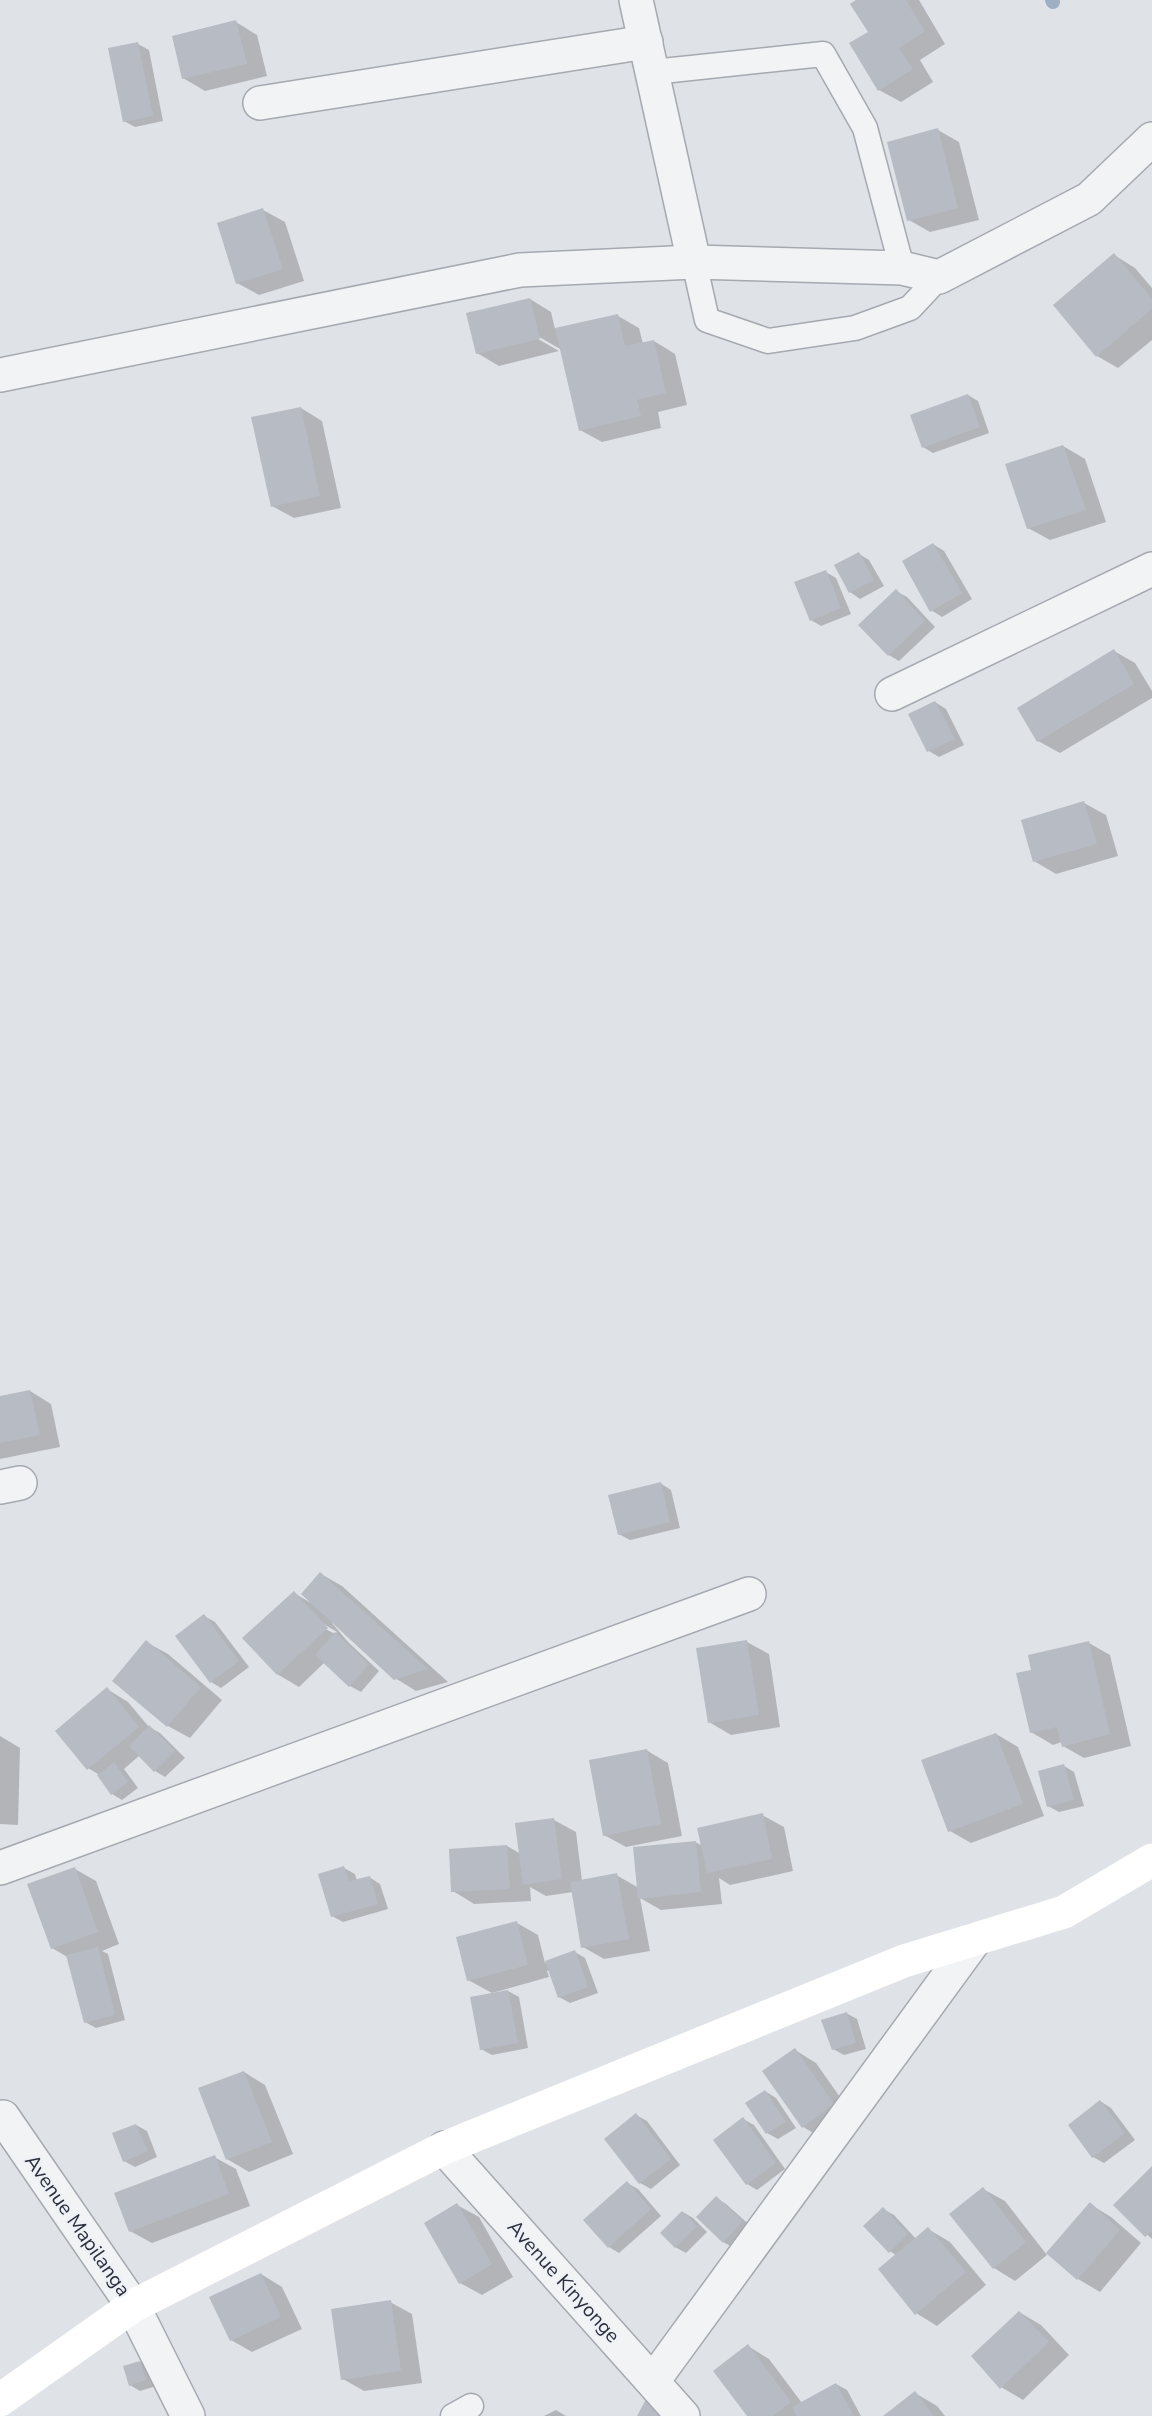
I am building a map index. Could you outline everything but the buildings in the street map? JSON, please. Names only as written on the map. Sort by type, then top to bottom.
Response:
[{"type":"street","points":[[636,0],[694,261]]},
{"type":"street","points":[[260,103],[649,57]]},
{"type":"street","points":[[0,375],[520,270],[694,261],[902,268],[939,277],[1089,199],[1152,139]]},
{"type":"street","points":[[892,694],[1152,569]]},
{"type":"street","points":[[0,1868],[749,1594]]},
{"type":"street","points":[[0,2400],[133,2306],[444,2148],[904,1962],[1064,1912],[1152,1860]]},
{"type":"street","points":[[653,2381],[974,1941]]},
{"type":"street","name":"Avenue Mapilanga","points":[[1,2116],[133,2306],[188,2416]]},
{"type":"street","name":"Avenue Kinyonge","points":[[444,2148],[683,2416]]},
{"type":"lane","points":[[649,57],[823,54],[865,128],[902,268]]},
{"type":"lane","points":[[694,261],[707,320],[768,340],[855,328],[910,308],[939,277]]}]
